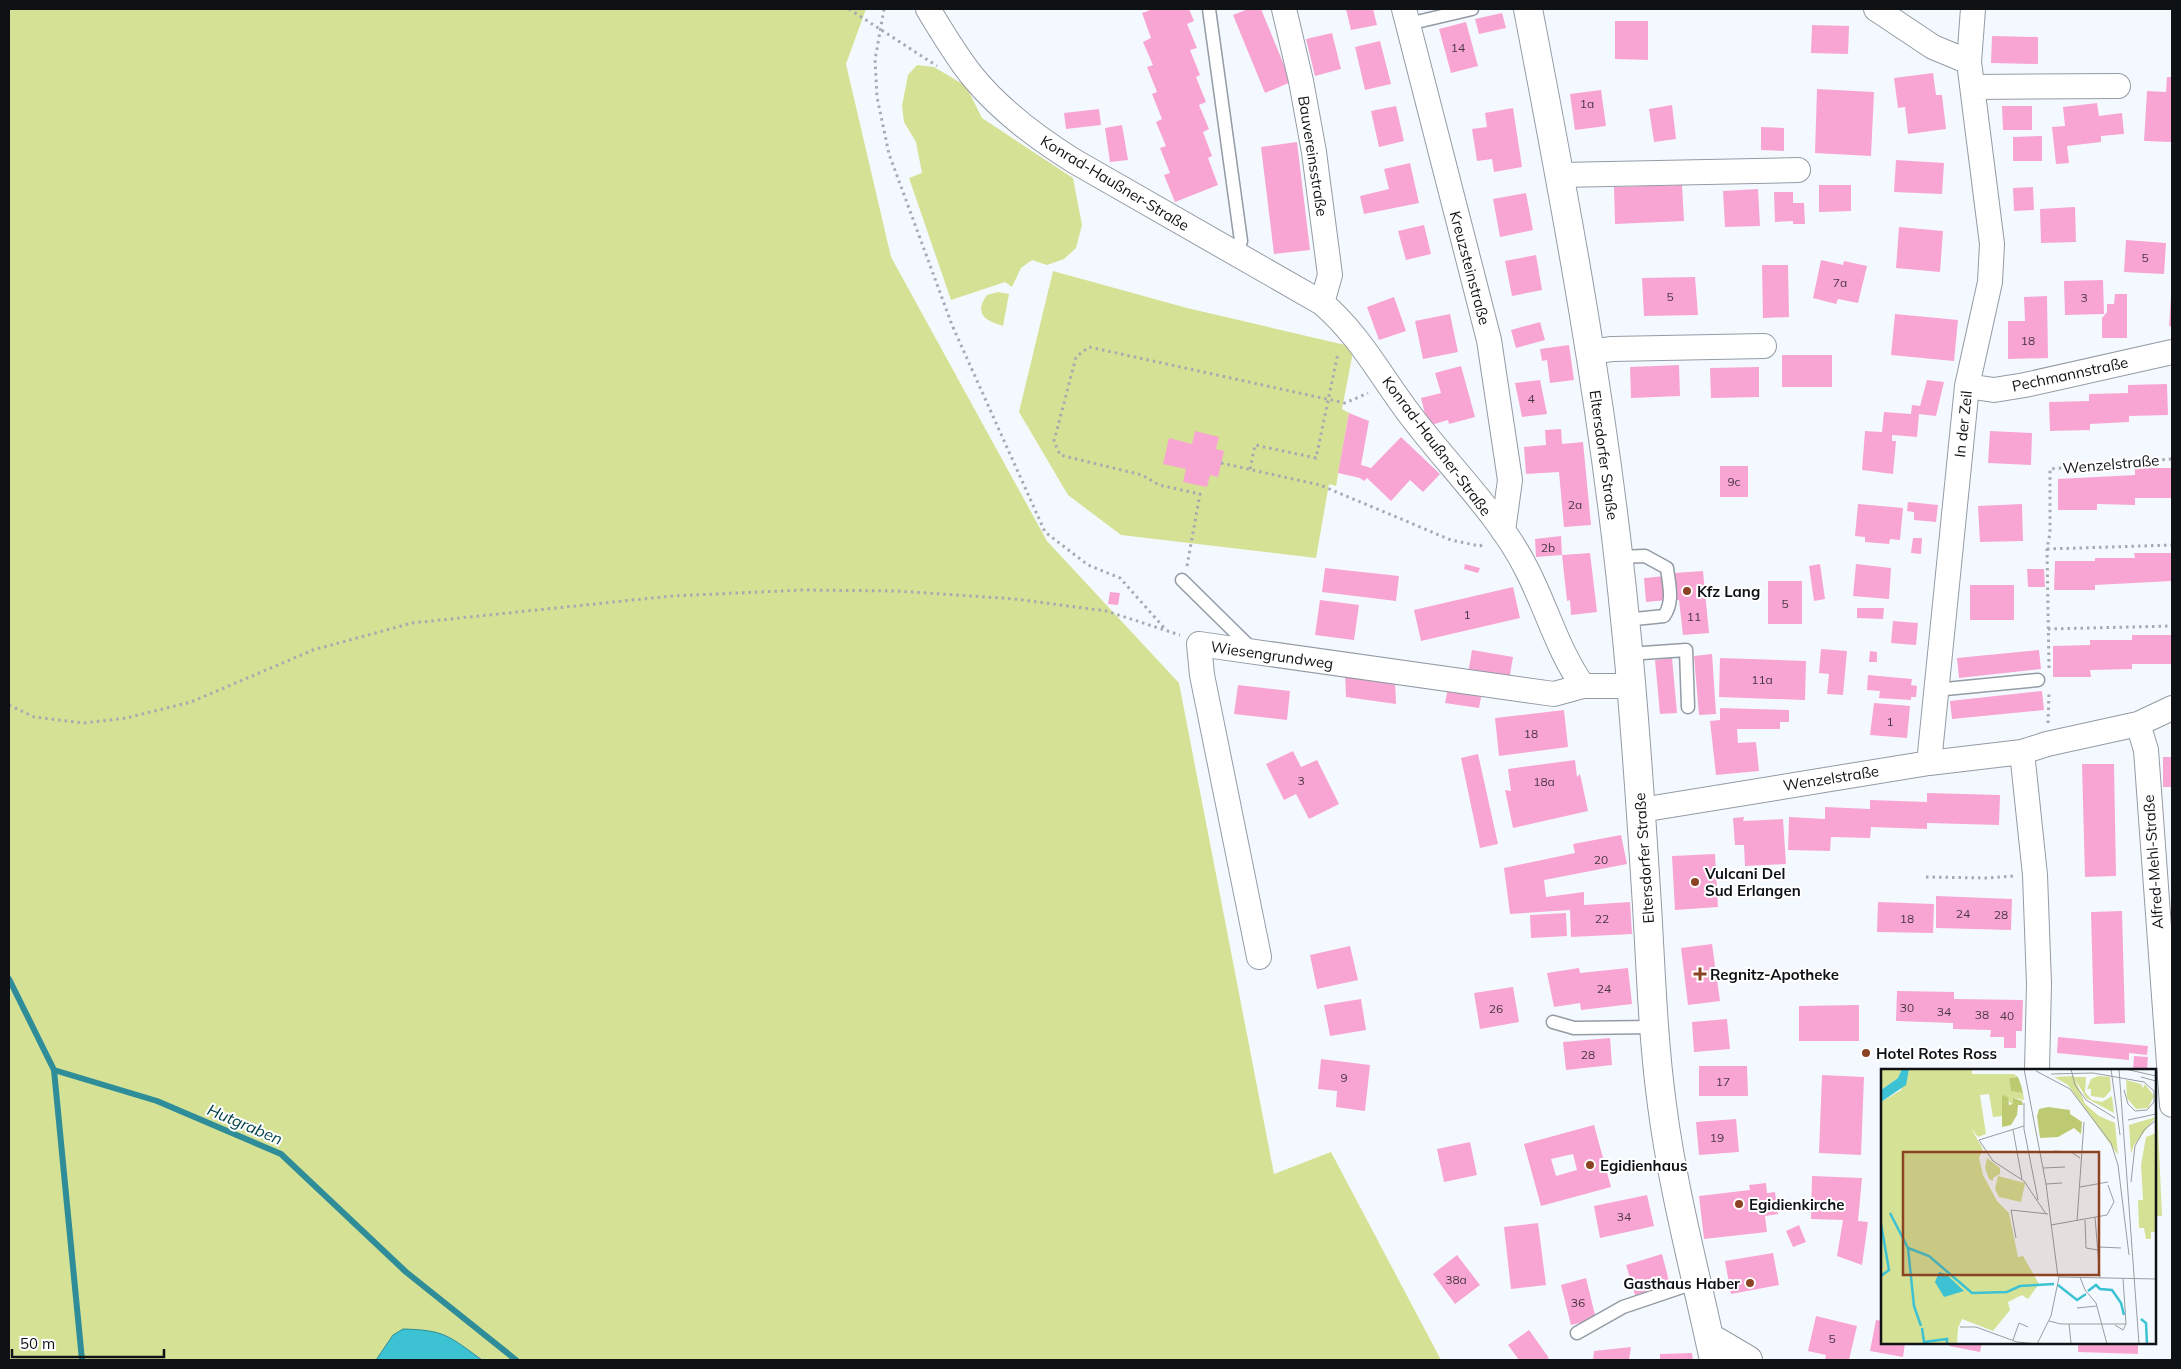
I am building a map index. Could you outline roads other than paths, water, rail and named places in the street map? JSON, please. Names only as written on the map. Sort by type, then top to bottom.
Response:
[{"type":"street","name":"Konrad-Haußner-Straße","points":[[928,9],[972,76],[993,99],[1040,140],[1322,303],[1344,321],[1400,401],[1502,531],[1527,569],[1569,666],[1583,686]]},
{"type":"street","name":"Bauvereinsstraße","points":[[1284,9],[1301,81],[1316,162],[1330,275],[1322,303]]},
{"type":"street","name":"Eltersdorfer Straße","points":[[1528,9],[1560,175],[1590,352],[1618,557],[1641,810],[1654,1027],[1668,1150],[1712,1348]]},
{"type":"street","points":[[1876,9],[1933,47],[1969,62]]},
{"type":"street","name":"In der Zeil","points":[[1929,763],[1967,386],[1990,282],[1992,244],[1969,62],[1973,9]]},
{"type":"street","name":"Kreuzsteinstraße","points":[[1406,16],[1489,340],[1510,480],[1502,531]]},
{"type":"street","points":[[1972,88],[2118,86]]},
{"type":"street","points":[[1560,175],[1798,170]]},
{"type":"street","points":[[1590,352],[1612,349],[1764,346]]},
{"type":"street","name":"Pechmannstraße","points":[[1967,386],[1994,390],[2025,385],[2172,352]]},
{"type":"street","name":"Wiesengrundweg","points":[[1259,957],[1202,676],[1199,644],[1554,694],[1583,686],[1631,686]]},
{"type":"street","name":"Wenzelstraße","points":[[1641,810],[1929,763],[2022,752],[2047,744],[2138,724],[2172,708]]},
{"type":"street","name":"Alfred-Mehl-Straße","points":[[2138,724],[2146,750],[2170,1061],[2166,1095]]},
{"type":"street","points":[[2022,752],[2035,875],[2039,984],[2037,1069]]},
{"type":"street","points":[[1712,1348],[1748,1360]]},
{"type":"lane","points":[[1209,9],[1240,241],[1236,254]]},
{"type":"lane","points":[[1406,16],[1472,9]]},
{"type":"lane","points":[[1618,557],[1645,556],[1667,568],[1670,592],[1669,609],[1664,616],[1625,620]]},
{"type":"lane","points":[[1182,580],[1255,652]]},
{"type":"lane","points":[[1628,654],[1686,650],[1688,707]]},
{"type":"lane","points":[[1935,690],[2038,680]]},
{"type":"lane","points":[[1554,1022],[1574,1028],[1654,1027]]},
{"type":"lane","points":[[1576,1333],[1624,1307],[1697,1282]]},
{"type":"water","points":[[403,1329],[428,1331],[446,1336],[482,1360],[376,1360],[393,1335]]},
{"type":"waterway","name":"Hutgraben","points":[[9,979],[54,1070],[157,1101],[281,1154],[406,1272],[516,1360]]},
{"type":"waterway","points":[[54,1070],[82,1360]]},
{"type":"place","name":"Kfz Lang","points":[[1687,591]]},
{"type":"place","name":"Vulcani Del Sud Erlangen","points":[[1695,882]]},
{"type":"place","name":"Regnitz-Apotheke","points":[[1700,974]]},
{"type":"place","name":"Hotel Rotes Ross","points":[[1866,1053]]},
{"type":"place","name":"Egidienhaus","points":[[1590,1165]]},
{"type":"place","name":"Egidienkirche","points":[[1739,1204]]},
{"type":"place","name":"Gasthaus Haber","points":[[1750,1283]]}]
